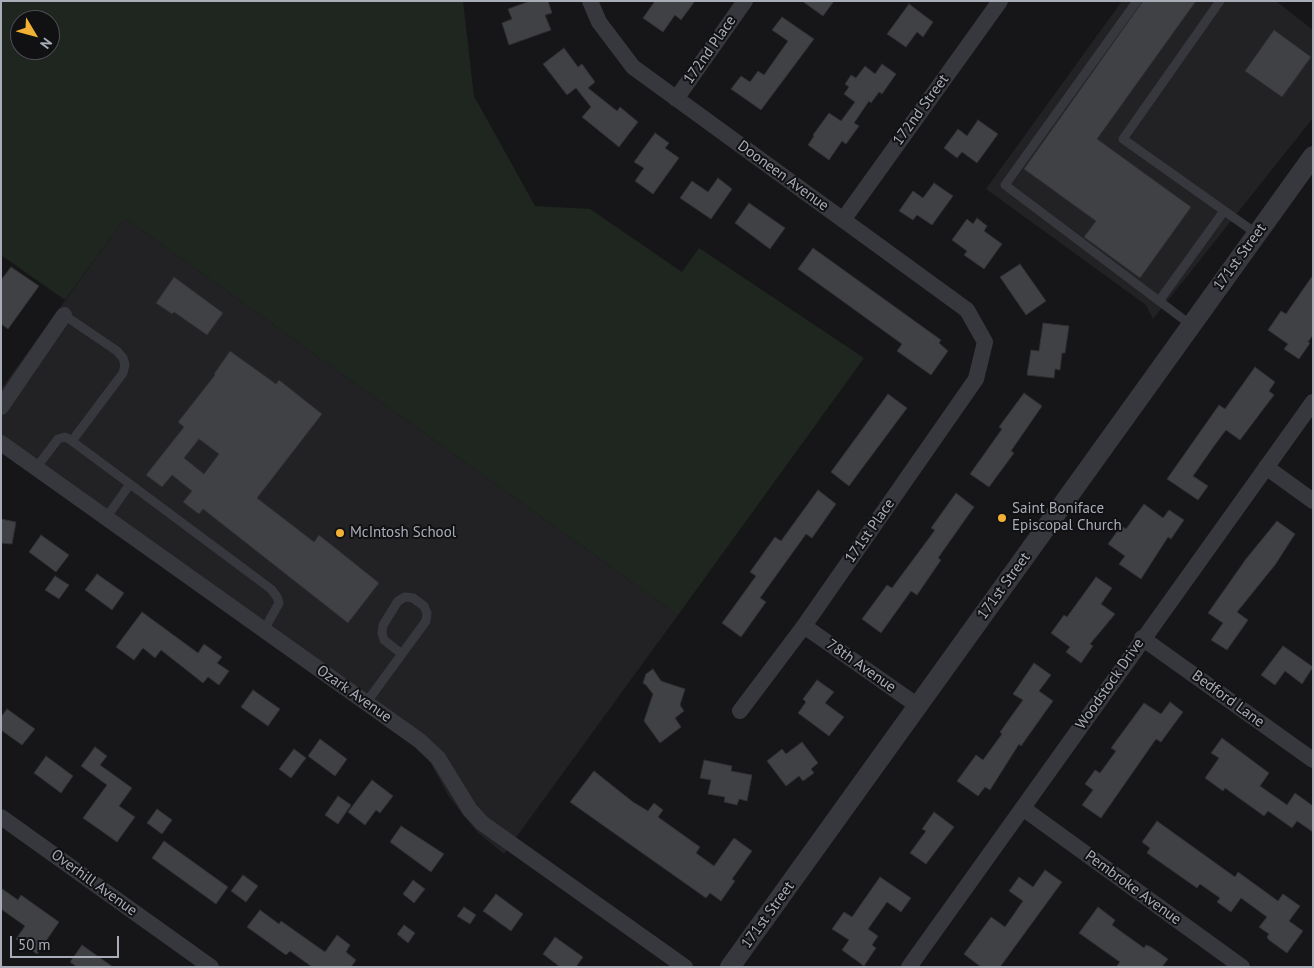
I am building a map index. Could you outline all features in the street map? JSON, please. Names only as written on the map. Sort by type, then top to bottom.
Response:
[{"type":"street","name":"Dooneen Avenue","points":[[590,1],[599,22],[627,61],[676,99],[967,310],[985,342]]},
{"type":"street","name":"172nd Place","points":[[676,99],[745,1]]},
{"type":"street","name":"172nd Street","points":[[843,220],[1000,1]]},
{"type":"street","name":"171st Street","points":[[730,967],[1313,156]]},
{"type":"street","points":[[1,407],[64,315]]},
{"type":"street","name":"171st Place","points":[[740,710],[804,626],[976,379],[985,342]]},
{"type":"street","name":"Woodstock Drive","points":[[909,967],[1024,809],[1142,638],[1313,402]]},
{"type":"street","name":"Ozark Avenue","points":[[1,443],[420,741],[438,758],[470,810],[482,823],[685,967]]},
{"type":"street","points":[[1266,467],[1313,501]]},
{"type":"street","name":"78th Avenue","points":[[804,626],[918,706]]},
{"type":"street","name":"Bedford Lane","points":[[1142,638],[1313,760]]},
{"type":"street","name":"Pembroke Avenue","points":[[1024,809],[1242,967]]},
{"type":"street","name":"Overhill Avenue","points":[[1,817],[211,967]]},
{"type":"lane","points":[[1137,1],[1005,184],[1192,325]]},
{"type":"lane","points":[[1220,1],[1122,139],[1257,234]]},
{"type":"lane","points":[[1159,301],[1224,211]]},
{"type":"lane","points":[[64,315],[117,351],[123,358],[125,366],[123,373],[72,441]]},
{"type":"lane","points":[[36,468],[58,439],[64,437],[72,441],[270,589],[277,597],[279,603],[264,630]]},
{"type":"lane","points":[[106,518],[130,484]]},
{"type":"lane","points":[[366,702],[402,654],[426,621],[427,613],[424,606],[413,598],[405,597],[398,600],[383,625],[382,633],[384,640],[402,654]]},
{"type":"shaded area","points":[[1,1],[463,1],[474,96],[535,206],[590,209],[682,272],[699,248],[864,358],[678,615],[125,218],[65,300],[1,255]]},
{"type":"shaded area","points":[[1122,1],[1276,1],[1313,30],[1313,118],[1153,319],[1146,305],[986,189]]},
{"type":"shaded area","name":"McIntosh School","points":[[125,218],[678,615],[504,854],[478,833],[448,795],[430,762],[413,745],[1,452],[1,389]]},
{"type":"building","points":[[530,1],[548,1],[552,13],[545,15],[551,30],[509,45],[502,23],[512,19],[508,9]]},
{"type":"building","points":[[655,1],[695,1],[681,20],[675,15],[663,32],[643,18]]},
{"type":"building","points":[[802,1],[834,1],[823,16]]},
{"type":"building","points":[[1143,1],[1196,1],[1097,139],[1191,207],[1140,278],[1084,237],[1096,221],[1024,169]]},
{"type":"building","points":[[909,4],[933,22],[923,37],[917,32],[906,47],[887,34]]},
{"type":"building","points":[[782,17],[814,39],[761,110],[731,89],[741,76],[750,82],[758,71],[764,75],[788,41],[772,30]]},
{"type":"building","points":[[1274,30],[1311,57],[1282,97],[1245,71]]},
{"type":"building","points":[[564,48],[578,67],[582,64],[595,82],[588,88],[617,111],[620,107],[638,122],[619,147],[582,117],[591,107],[576,88],[567,95],[543,64]]},
{"type":"building","points":[[882,64],[896,74],[882,94],[879,92],[871,103],[869,101],[854,123],[859,126],[846,144],[842,141],[829,160],[808,145],[829,113],[841,121],[855,102],[844,94],[849,87],[845,84],[851,75],[856,78],[865,66],[875,74]]},
{"type":"building","points":[[978,120],[998,134],[977,163],[962,152],[957,158],[944,148],[958,129],[967,136]]},
{"type":"building","points":[[655,133],[669,143],[665,148],[679,158],[653,194],[635,181],[644,168],[634,162]]},
{"type":"building","points":[[718,178],[732,189],[711,219],[680,198],[692,181],[708,192]]},
{"type":"building","points":[[934,183],[953,196],[932,225],[917,215],[913,220],[899,211],[913,191],[923,198]]},
{"type":"building","points":[[749,203],[785,228],[770,249],[735,223]]},
{"type":"building","points":[[977,218],[987,226],[984,231],[1002,244],[984,269],[964,255],[967,251],[952,240],[967,219],[973,224]]},
{"type":"building","points":[[813,248],[941,340],[939,343],[948,351],[931,375],[897,351],[902,344],[798,269]]},
{"type":"building","points":[[1020,264],[1046,301],[1026,315],[1000,277]]},
{"type":"building","points":[[11,267],[39,286],[8,329],[1,324],[1,280]]},
{"type":"building","points":[[1313,275],[1313,335],[1299,359],[1284,349],[1288,344],[1268,330],[1281,311],[1286,314]]},
{"type":"building","points":[[174,277],[223,313],[207,335],[174,312],[172,314],[156,303]]},
{"type":"building","points":[[1043,323],[1069,326],[1065,353],[1062,353],[1060,370],[1055,369],[1054,378],[1027,375],[1031,350],[1039,351]]},
{"type":"building","points":[[230,351],[276,384],[279,380],[322,414],[257,498],[314,542],[319,535],[379,583],[348,623],[203,509],[199,514],[183,502],[192,491],[172,475],[162,487],[146,475],[184,427],[178,422]],"holes":[[[199,439],[219,454],[204,474],[184,458]]]},
{"type":"building","points":[[1255,367],[1275,382],[1269,391],[1274,395],[1240,440],[1226,430],[1214,446],[1193,476],[1208,486],[1198,500],[1167,479],[1219,405],[1225,409]]},
{"type":"building","points":[[1024,393],[1042,406],[1011,451],[1014,453],[989,487],[970,474],[1002,429],[999,427]]},
{"type":"building","points":[[888,394],[907,408],[849,486],[831,472]]},
{"type":"building","points":[[818,490],[836,504],[812,538],[806,534],[760,598],[766,602],[741,637],[722,623],[756,576],[750,572],[775,537],[781,541]]},
{"type":"building","points":[[956,493],[974,507],[938,558],[941,560],[917,595],[911,591],[881,633],[862,619],[887,585],[892,588],[935,530],[931,528]]},
{"type":"building","points":[[1144,504],[1163,518],[1169,510],[1184,520],[1171,539],[1168,537],[1141,579],[1119,564],[1125,556],[1108,544],[1121,526],[1126,529]]},
{"type":"building","points":[[1,519],[16,522],[12,544],[1,543]]},
{"type":"building","points":[[1277,521],[1295,534],[1275,565],[1237,612],[1248,620],[1227,650],[1211,640],[1223,623],[1208,613],[1246,559]]},
{"type":"building","points":[[41,535],[69,555],[56,572],[29,552]]},
{"type":"building","points":[[97,574],[124,593],[112,610],[85,590]]},
{"type":"building","points":[[55,576],[69,585],[59,599],[45,590]]},
{"type":"building","points":[[1096,577],[1112,588],[1101,604],[1115,614],[1090,644],[1093,646],[1081,663],[1066,652],[1070,647],[1051,633],[1064,615],[1067,617]]},
{"type":"building","points":[[142,612],[198,653],[204,644],[222,657],[217,663],[229,671],[219,685],[208,677],[203,683],[161,650],[155,658],[143,648],[134,660],[116,647]]},
{"type":"building","points":[[1283,646],[1313,667],[1302,684],[1285,671],[1275,685],[1261,675]]},
{"type":"building","points":[[1034,663],[1051,675],[1039,691],[1053,701],[1021,746],[1019,744],[990,790],[985,787],[978,796],[957,781],[976,755],[983,760],[1002,734],[1000,732],[1023,700],[1013,694]]},
{"type":"building","points":[[653,669],[661,681],[685,689],[680,705],[684,711],[675,718],[681,727],[660,743],[644,721],[653,694],[643,683],[646,674]]},
{"type":"building","points":[[817,680],[834,692],[825,703],[844,717],[829,736],[798,713],[806,702],[803,699]]},
{"type":"building","points":[[253,690],[280,709],[268,726],[241,707]]},
{"type":"building","points":[[1170,702],[1183,712],[1161,742],[1156,739],[1101,818],[1082,805],[1093,790],[1085,784],[1095,770],[1100,773],[1116,751],[1111,748],[1144,703],[1161,714]]},
{"type":"building","points":[[7,709],[35,729],[22,745],[1,730],[1,717]]},
{"type":"building","points":[[1222,738],[1269,773],[1260,786],[1287,805],[1295,793],[1313,806],[1313,832],[1297,821],[1292,828],[1268,811],[1264,816],[1225,788],[1223,791],[1205,778],[1219,758],[1211,753]]},
{"type":"building","points":[[320,739],[347,759],[335,776],[308,756]]},
{"type":"building","points":[[802,742],[818,763],[811,769],[814,773],[803,781],[799,776],[786,786],[767,761],[782,749],[786,754]]},
{"type":"building","points":[[95,747],[107,756],[100,765],[132,788],[119,806],[135,817],[117,842],[83,818],[107,785],[81,766]]},
{"type":"building","points":[[294,749],[306,758],[291,778],[279,769]]},
{"type":"building","points":[[46,756],[73,776],[61,793],[34,773]]},
{"type":"building","points":[[704,760],[732,766],[731,771],[752,775],[747,801],[739,799],[737,805],[724,802],[725,797],[708,794],[711,780],[700,778]]},
{"type":"building","points":[[594,771],[633,802],[648,811],[654,803],[663,810],[658,817],[700,847],[696,853],[714,866],[734,838],[752,851],[732,879],[735,881],[721,901],[710,893],[706,898],[570,802]]},
{"type":"building","points":[[372,780],[393,796],[380,813],[376,810],[365,825],[348,812]]},
{"type":"building","points":[[338,796],[351,805],[338,824],[325,815]]},
{"type":"building","points":[[157,809],[172,820],[162,834],[147,823]]},
{"type":"building","points":[[934,812],[954,827],[926,864],[910,853],[926,831],[922,829]]},
{"type":"building","points":[[1157,821],[1235,877],[1238,872],[1278,901],[1283,894],[1300,906],[1289,921],[1303,931],[1287,953],[1269,940],[1267,937],[1269,934],[1259,927],[1267,917],[1241,898],[1231,912],[1217,902],[1220,898],[1200,884],[1197,888],[1147,853],[1150,848],[1142,842]]},
{"type":"building","points":[[401,826],[444,854],[431,872],[390,842]]},
{"type":"building","points":[[164,841],[228,887],[216,904],[152,858]]},
{"type":"building","points":[[1045,870],[1062,882],[1000,967],[981,967],[964,954],[991,917],[1005,927],[1023,901],[1009,891],[1019,877],[1033,887]]},
{"type":"building","points":[[243,875],[258,886],[246,902],[231,891]]},
{"type":"building","points":[[880,877],[911,898],[901,912],[887,902],[868,929],[878,936],[872,945],[876,948],[864,966],[842,950],[849,940],[832,929],[844,912],[852,917]]},
{"type":"building","points":[[413,880],[425,889],[414,903],[403,894]]},
{"type":"building","points":[[1,888],[18,900],[21,895],[59,922],[37,954],[16,939],[25,926],[1,909]]},
{"type":"building","points":[[496,894],[523,914],[511,931],[483,911]]},
{"type":"building","points":[[464,907],[476,915],[470,924],[457,916]]},
{"type":"building","points":[[1098,907],[1115,920],[1112,925],[1144,948],[1146,945],[1151,947],[1168,959],[1162,967],[1116,967],[1120,962],[1079,933]]},
{"type":"building","points":[[260,910],[279,924],[281,921],[325,952],[337,935],[350,945],[346,952],[356,960],[351,967],[312,967],[290,951],[286,955],[247,927]]},
{"type":"building","points":[[404,925],[415,933],[408,943],[397,934]]},
{"type":"building","points":[[555,937],[583,957],[576,967],[560,967],[543,954]]},
{"type":"building","points":[[82,945],[113,967],[77,967],[70,962]]},
{"type":"place","name":"Saint Boniface Episcopal Church","points":[[1002,518]]},
{"type":"place","name":"McIntosh School","points":[[340,533]]}]
